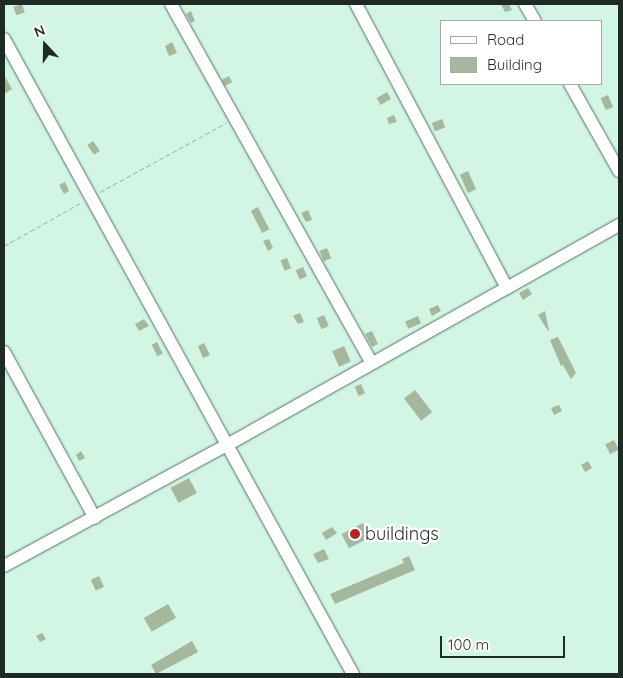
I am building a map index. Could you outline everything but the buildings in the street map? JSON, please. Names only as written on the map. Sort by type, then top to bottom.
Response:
[{"type":"street","points":[[171,4],[371,362]]},
{"type":"street","points":[[356,4],[507,288]]},
{"type":"street","points":[[525,4],[534,20]]},
{"type":"street","points":[[4,39],[353,674]]},
{"type":"street","points":[[571,85],[619,171]]},
{"type":"street","points":[[4,566],[227,445],[371,362],[619,225]]},
{"type":"street","points":[[4,352],[95,518]]},
{"type":"path","points":[[4,246],[234,118]]},
{"type":"place","name":"buildings","points":[[355,534]]}]
